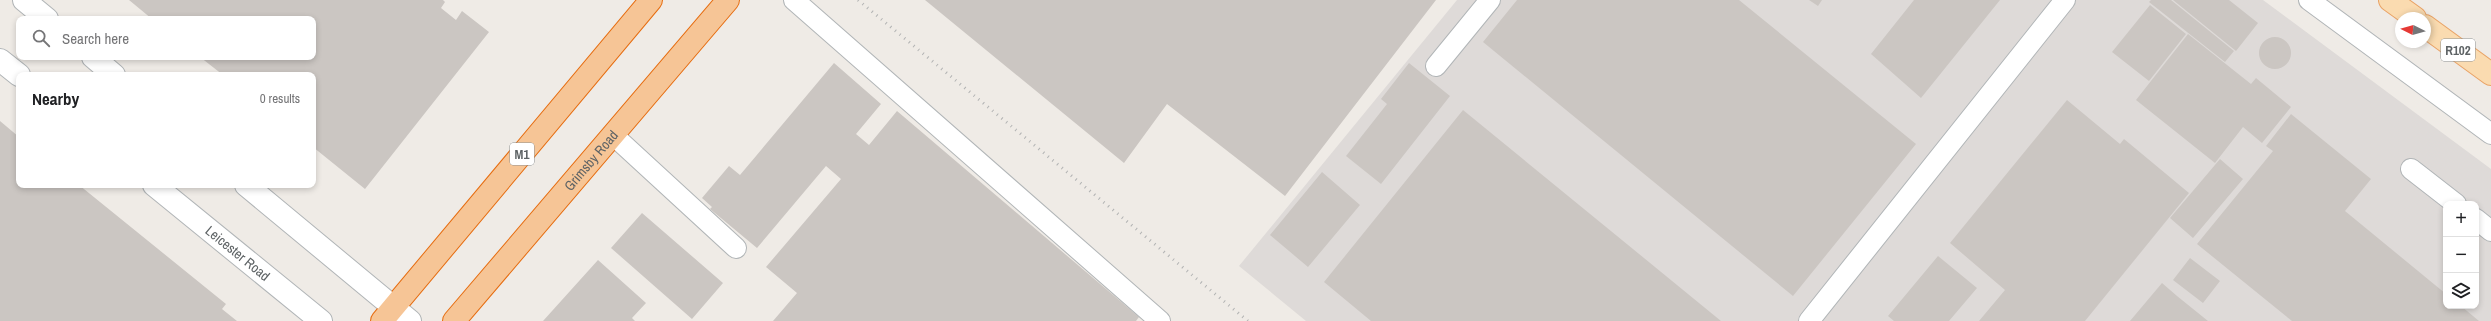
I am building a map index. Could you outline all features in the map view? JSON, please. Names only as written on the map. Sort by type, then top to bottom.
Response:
[{"type":"highway","name":"M1","points":[[387,314],[650,0]]},
{"type":"highway","name":"Grimsby Road","points":[[454,321],[728,0]]},
{"type":"main road","points":[[2390,0],[2407,12]]},
{"type":"main road","name":"R102","points":[[2431,30],[2491,74]]},
{"type":"street","points":[[24,0],[43,16]]},
{"type":"street","points":[[0,60],[16,73]]},
{"type":"street","points":[[96,60],[110,72]]},
{"type":"street","name":"Leicester Road","points":[[158,188],[321,321]]},
{"type":"street","points":[[249,188],[387,314],[410,321]]},
{"type":"lane","points":[[794,0],[1160,321]]},
{"type":"lane","points":[[1436,66],[1490,0]]},
{"type":"lane","points":[[1809,321],[2065,0]]},
{"type":"lane","points":[[2309,0],[2491,134]]},
{"type":"lane","points":[[613,135],[736,248]]},
{"type":"lane","points":[[2411,169],[2452,201]]},
{"type":"lane","points":[[2479,221],[2491,231]]},
{"type":"shaded area","points":[[1457,0],[2263,0],[2491,169],[2491,321],[1306,321],[1239,266]]},
{"type":"building","points":[[129,0],[443,0],[445,2],[441,8],[456,20],[462,11],[489,32],[365,189],[316,149],[316,72],[219,72],[204,60],[316,60],[316,16],[148,16]]},
{"type":"building","points":[[925,0],[1436,0],[1285,196],[1167,104],[1124,163]]},
{"type":"building","points":[[1517,0],[1739,0],[1916,144],[1793,296],[1483,42]]},
{"type":"building","points":[[1809,0],[1822,0],[1818,6]]},
{"type":"building","points":[[1914,0],[2000,0],[1921,98],[1871,54]]},
{"type":"building","points":[[2151,0],[2171,0],[2234,51],[2225,62],[2149,2]]},
{"type":"building","points":[[2173,0],[2229,0],[2258,23],[2236,51]]},
{"type":"building","points":[[2150,5],[2186,34],[2149,81],[2112,52]]},
{"type":"building","points":[[2188,34],[2251,84],[2256,78],[2291,107],[2262,143],[2243,127],[2215,163],[2136,100]]},
{"type":"building","points":[[2272,37],[2278,37],[2288,44],[2291,53],[2290,59],[2284,66],[2278,69],[2272,69],[2262,62],[2259,56],[2259,50],[2266,40]]},
{"type":"building","points":[[834,63],[881,104],[856,134],[869,145],[897,111],[1139,317],[1136,321],[773,321],[797,293],[766,267],[841,179],[826,166],[757,248],[710,209],[712,207],[702,198],[729,166],[740,175]]},
{"type":"building","points":[[1409,63],[1450,96],[1381,184],[1346,156],[1387,104],[1381,99]]},
{"type":"building","points":[[2067,100],[2120,144],[2124,139],[2189,193],[2085,321],[1979,321],[2005,290],[1950,243]]},
{"type":"building","points":[[1463,110],[1721,321],[1371,321],[1324,282]]},
{"type":"building","points":[[2291,114],[2371,179],[2345,211],[2443,292],[2443,309],[2465,309],[2479,321],[2292,321],[2197,244],[2273,151],[2266,146]]},
{"type":"building","points":[[0,121],[16,134],[16,188],[83,188],[226,304],[222,309],[237,321],[0,321]]},
{"type":"building","points":[[2220,159],[2243,179],[2193,238],[2170,218]]},
{"type":"building","points":[[1322,172],[1360,205],[1308,267],[1270,235]]},
{"type":"building","points":[[642,213],[723,283],[692,319],[611,248]]},
{"type":"building","points":[[1938,256],[1977,288],[1949,321],[1894,321],[1888,316]]},
{"type":"building","points":[[2190,258],[2220,281],[2203,303],[2173,280]]},
{"type":"building","points":[[598,260],[646,303],[632,318],[635,321],[543,321]]},
{"type":"building","points":[[2162,283],[2177,296],[2208,321],[2130,321]]},
{"type":"railway","points":[[858,0],[1248,321]]}]
